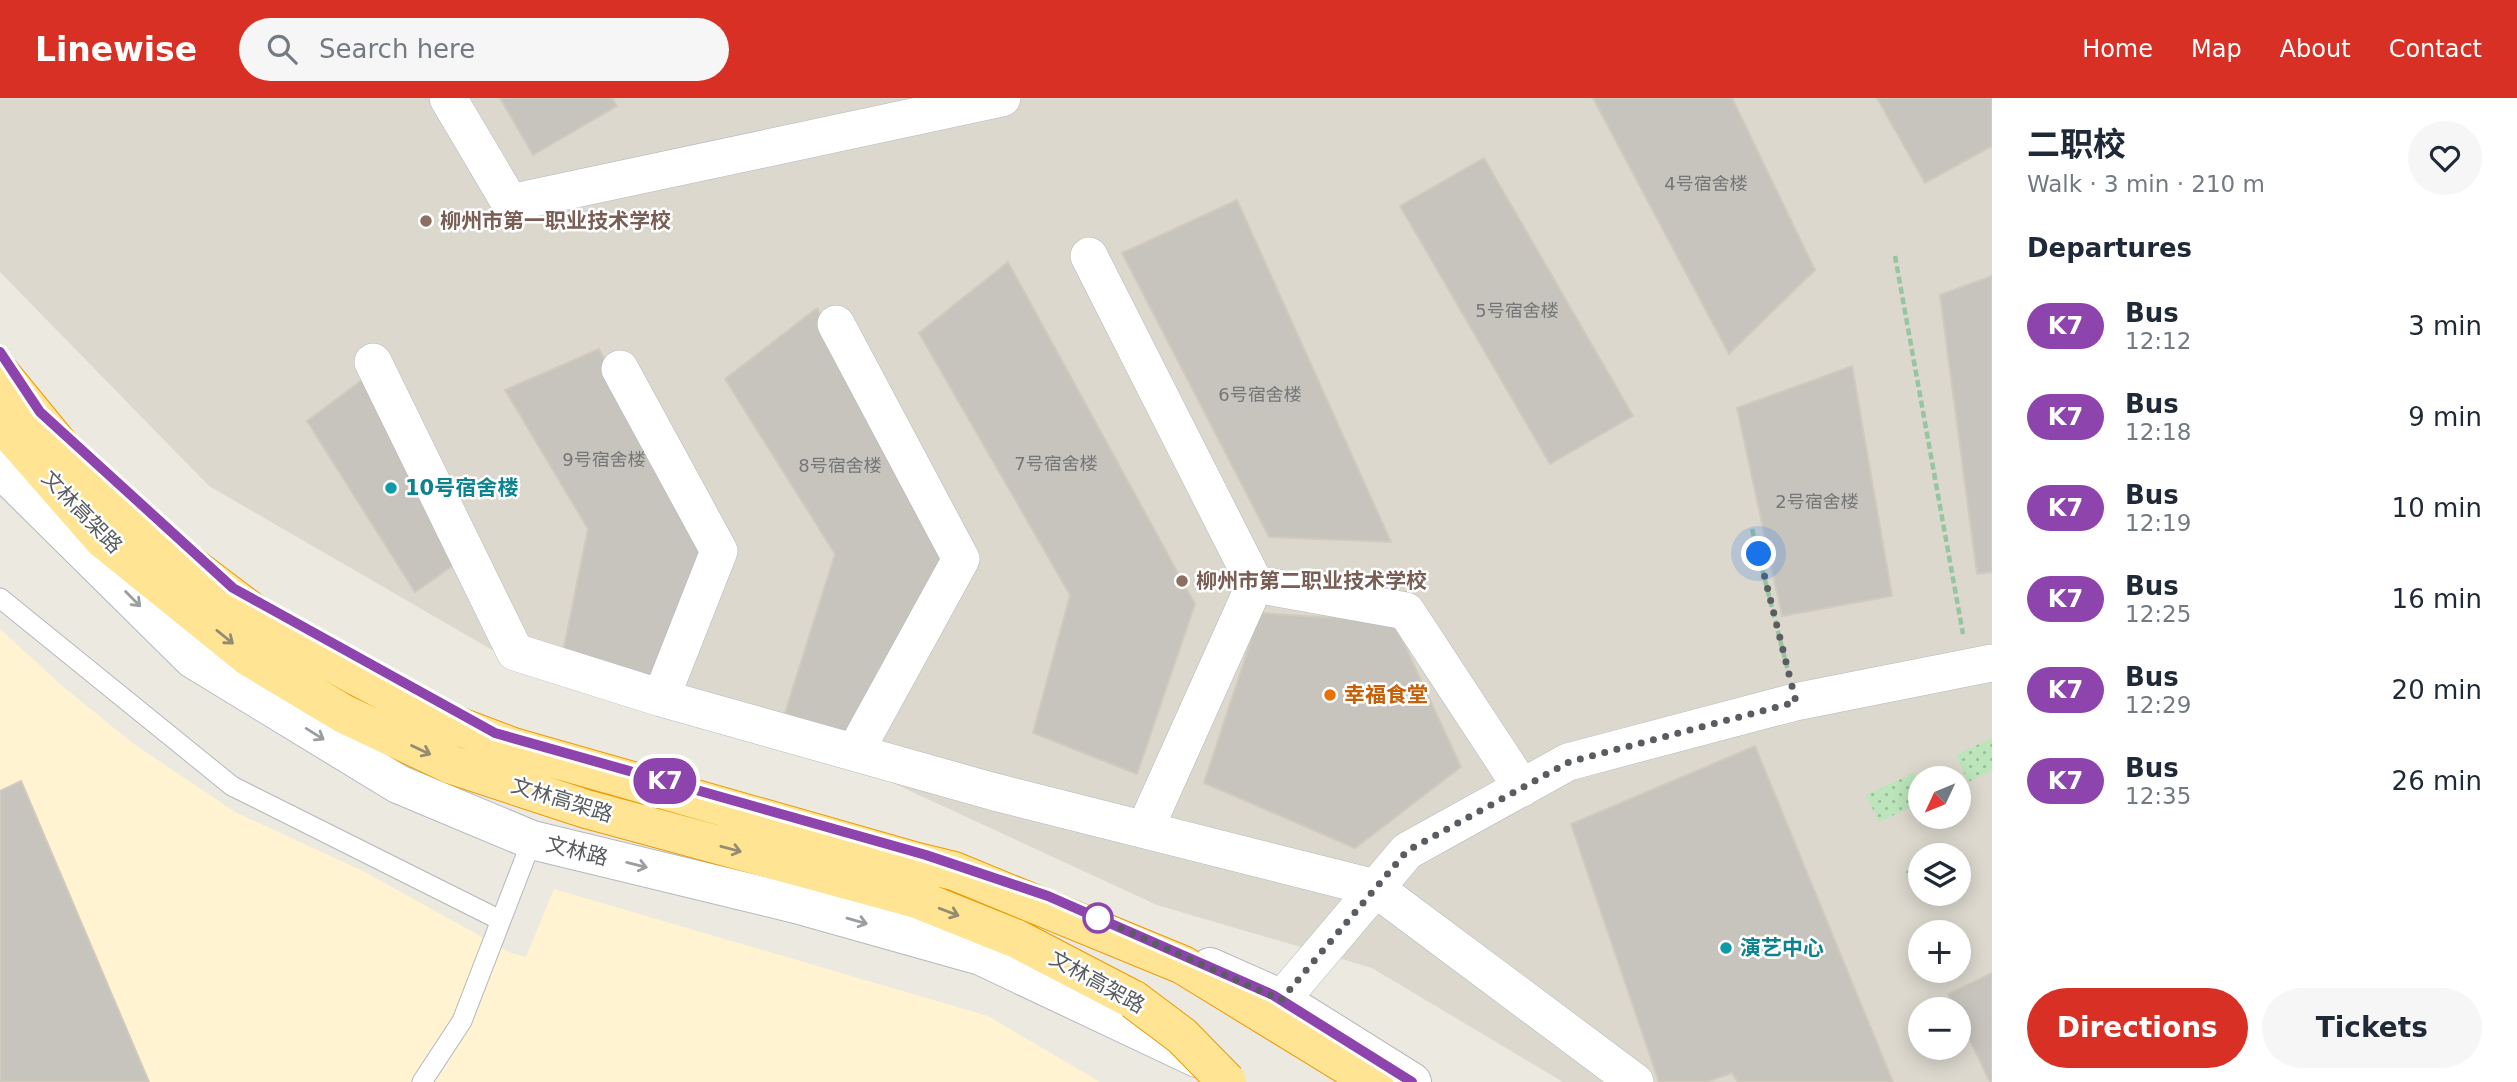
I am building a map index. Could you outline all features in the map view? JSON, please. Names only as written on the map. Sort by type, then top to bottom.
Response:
[{"type":"highway","name":"文林高架路","points":[[0,373],[76,467],[138,526],[281,634],[436,718],[513,747],[954,871],[1183,965],[1374,1082]]},
{"type":"highway","name":"文林高架路","points":[[0,421],[103,540],[249,657],[344,714],[452,765],[586,809],[917,899],[1017,939],[1134,1000],[1182,1036],[1227,1082]]},
{"type":"main road","points":[[0,352],[40,412],[233,588],[495,733],[926,855],[1048,896],[1281,1000],[1412,1082]]},
{"type":"main road","name":"文林路","points":[[0,463],[11,479],[193,659],[398,784],[532,840],[796,904],[981,956],[1242,1082]]},
{"type":"street","points":[[448,98],[510,203],[1002,98]]},
{"type":"street","points":[[1089,256],[1255,584]]},
{"type":"street","points":[[836,324],[961,559],[855,752]]},
{"type":"street","points":[[373,362],[515,652],[662,698],[991,791],[1375,888],[1635,1082]]},
{"type":"street","points":[[620,369],[719,551],[662,698]]},
{"type":"street","points":[[1255,584],[1406,611],[1522,788]]},
{"type":"street","points":[[1145,829],[1255,584]]},
{"type":"street","points":[[1281,1000],[1407,851],[1569,762],[1796,702],[1981,665]]},
{"type":"lane","points":[[0,598],[232,786],[500,920]]},
{"type":"lane","points":[[422,1082],[462,1021],[532,840]]},
{"type":"path","points":[[1895,256],[1981,665]]},
{"type":"path","points":[[1752,529],[1796,702]]},
{"type":"shaded area","name":"柳州市第二职业技术学校","points":[[0,98],[1992,98],[1992,1082],[1563,1082],[1372,968],[1157,905],[869,772],[537,676],[209,486],[0,272]]},
{"type":"shaded area","points":[[0,629],[60,684],[131,742],[235,812],[363,871],[511,953],[526,957],[554,889],[988,1016],[1100,1082],[0,1082]]},
{"type":"green space","points":[[1992,738],[1992,771],[1971,781],[1971,766],[1961,766],[1956,755]]},
{"type":"green space","points":[[1908,776],[1908,809],[1879,822],[1866,795]]},
{"type":"building","points":[[500,98],[612,98],[617,106],[533,155]]},
{"type":"building","points":[[1593,98],[1732,98],[1815,270],[1729,354]]},
{"type":"building","points":[[1877,98],[1992,98],[1992,146],[1925,183]]},
{"type":"building","points":[[1484,158],[1633,416],[1550,464],[1400,206]]},
{"type":"building","points":[[1237,200],[1391,542],[1269,537],[1122,253]]},
{"type":"building","points":[[1008,262],[1195,604],[1137,774],[1033,733],[1070,595],[919,333]]},
{"type":"building","points":[[1992,276],[1992,572],[1977,574],[1940,295]]},
{"type":"building","points":[[817,308],[946,554],[848,740],[785,713],[835,554],[725,379]]},
{"type":"building","points":[[599,349],[709,546],[665,691],[560,667],[588,529],[505,390]]},
{"type":"building","points":[[1852,366],[1892,596],[1782,616],[1737,408]]},
{"type":"building","name":"10号宿舍楼","points":[[370,374],[468,555],[415,592],[307,421]]},
{"type":"building","name":"幸福食堂","points":[[1260,613],[1394,622],[1461,767],[1355,848],[1204,783]]},
{"type":"building","name":"演艺中心","points":[[1755,746],[1893,1082],[1738,1082],[1732,1073],[1706,1082],[1659,1082],[1571,824]]},
{"type":"building","points":[[21,781],[149,1082],[0,1082],[0,791]]},
{"type":"building","points":[[1992,973],[1992,1082],[1971,1043],[1971,997],[1949,997],[1948,994]]},
{"type":"bus line","name":"K7","points":[[0,352],[40,412],[233,588],[495,733],[926,855],[1048,896],[1273,995],[1412,1082]]},
{"type":"place","name":"柳州市第一职业技术学校","points":[[426,221]]},
{"type":"place","name":"10号宿舍楼","points":[[391,488]]},
{"type":"place","name":"柳州市第二职业技术学校","points":[[1182,581]]},
{"type":"place","name":"幸福食堂","points":[[1330,695]]},
{"type":"place","name":"演艺中心","points":[[1726,948]]},
{"type":"route","points":[[1098,918],[1281,1000],[1407,851],[1569,762],[1796,702],[1759,554]]}]
